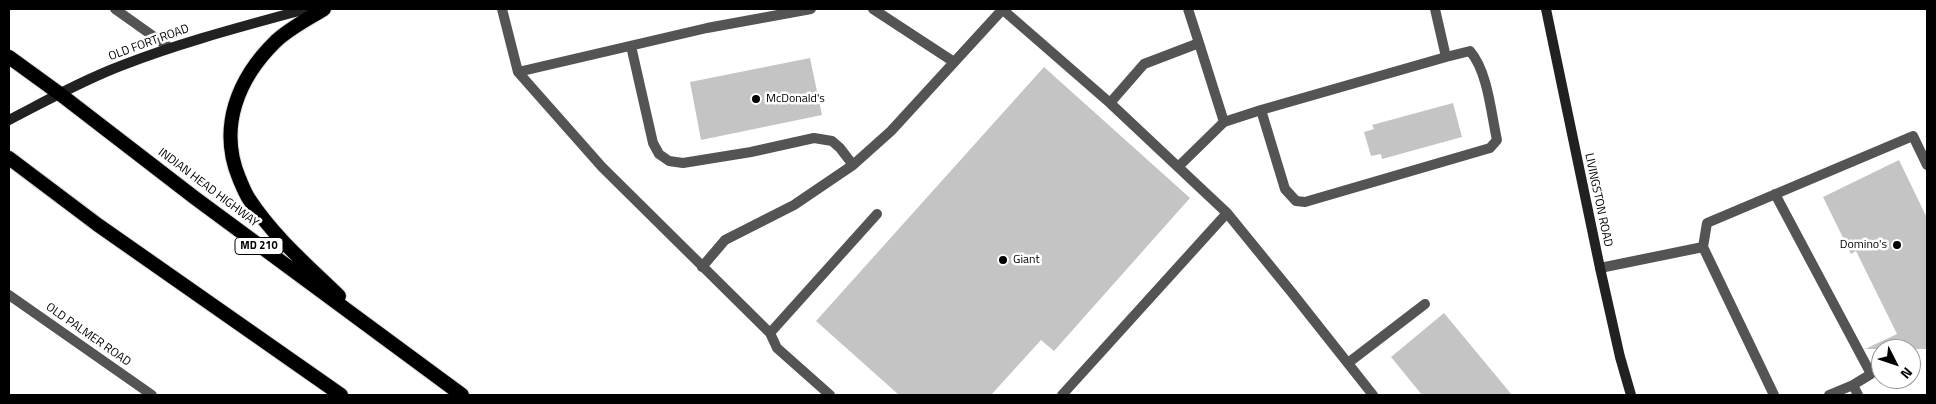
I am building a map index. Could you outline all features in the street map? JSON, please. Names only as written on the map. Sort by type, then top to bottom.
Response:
[{"type":"highway","points":[[324,9],[297,25],[277,40],[259,61],[239,91],[230,125],[233,163],[248,198],[274,232],[374,330]]},
{"type":"highway","name":"INDIAN HEAD HIGHWAY","points":[[9,58],[60,94],[195,198],[462,395]]},
{"type":"highway","points":[[9,158],[98,225],[341,395]]},
{"type":"main road","name":"OLD FORT ROAD","points":[[9,120],[122,65],[212,35],[306,9]]},
{"type":"main road","name":"LIVINGSTON ROAD","points":[[1546,9],[1600,268],[1620,357],[1631,395]]},
{"type":"street","points":[[115,9],[170,48]]},
{"type":"street","points":[[502,9],[518,72],[602,167],[770,333],[777,348],[830,395]]},
{"type":"street","points":[[518,72],[707,28],[811,9]]},
{"type":"street","points":[[873,9],[954,62]]},
{"type":"street","points":[[702,267],[725,240],[794,205],[853,165],[891,131],[1002,9],[1110,103],[1227,213],[1373,395]]},
{"type":"street","points":[[1188,9],[1224,122]]},
{"type":"street","points":[[1435,9],[1446,57]]},
{"type":"street","points":[[1110,103],[1144,64],[1199,44]]},
{"type":"street","points":[[631,46],[653,143],[659,154],[669,161],[683,163],[751,152],[814,138],[832,141],[853,165]]},
{"type":"street","points":[[1178,167],[1224,122],[1261,110],[1470,51],[1477,59],[1483,74],[1497,140],[1490,148],[1305,202],[1296,201],[1285,189],[1261,110]]},
{"type":"street","points":[[1774,395],[1703,247],[1707,223],[1913,136],[1927,165]]},
{"type":"street","points":[[1775,194],[1871,374],[1856,390],[1829,395]]},
{"type":"street","points":[[1062,395],[1227,213]]},
{"type":"street","points":[[770,333],[877,214]]},
{"type":"street","points":[[1600,268],[1703,247]]},
{"type":"street","name":"OLD PALMER ROAD","points":[[9,295],[152,395]]},
{"type":"street","points":[[1348,363],[1425,304]]},
{"type":"building","name":"McDonald's","points":[[810,58],[822,115],[701,140],[690,82]]},
{"type":"building","name":"Giant","points":[[1044,67],[1190,198],[1054,351],[1041,340],[991,395],[899,395],[816,321]]},
{"type":"building","points":[[1453,103],[1462,137],[1382,159],[1381,154],[1371,156],[1364,132],[1374,129],[1372,125]]},
{"type":"building","points":[[1899,160],[1927,218],[1927,349],[1921,349],[1921,339],[1886,339],[1897,334],[1856,251],[1851,254],[1823,197]]},
{"type":"building","points":[[1444,313],[1512,395],[1422,395],[1391,357]]},
{"type":"place","name":"McDonald's","points":[[756,99]]},
{"type":"place","name":"Domino's","points":[[1897,245]]},
{"type":"place","name":"Giant","points":[[1003,260]]}]
